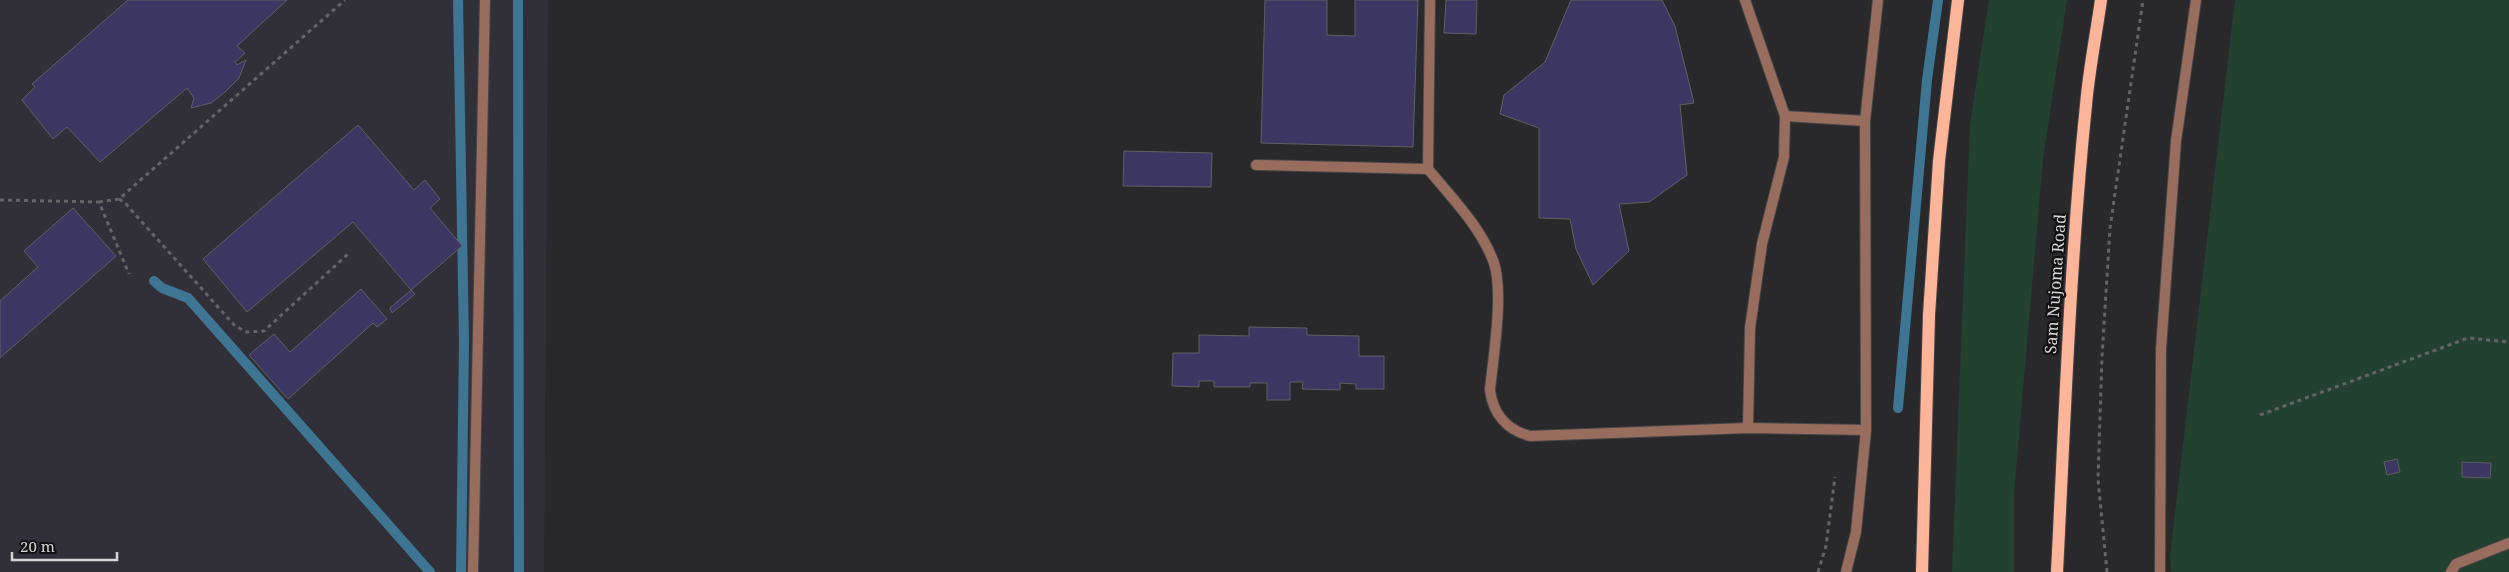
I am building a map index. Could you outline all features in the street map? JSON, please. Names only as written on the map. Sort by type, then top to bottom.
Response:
[{"type":"main road","points":[[1922,572],[1929,315],[1939,161],[1958,0]]},
{"type":"main road","name":"Sam Nujoma Road","points":[[2058,572],[2064,385],[2072,268],[2086,103],[2101,0]]},
{"type":"street","points":[[473,572],[485,0]]},
{"type":"street","points":[[1430,0],[1428,168],[1466,214],[1494,264],[1497,326],[1490,390],[1495,409],[1509,427],[1530,436],[1748,428],[1866,430]]},
{"type":"street","points":[[1745,0],[1785,116],[1784,157],[1762,244],[1750,328],[1748,428]]},
{"type":"street","points":[[1846,572],[1856,532],[1866,430],[1865,121],[1878,0]]},
{"type":"street","points":[[2160,572],[2161,349],[2176,141],[2196,0]]},
{"type":"street","points":[[1785,116],[1865,121]]},
{"type":"street","points":[[1256,166],[1428,168]]},
{"type":"street","points":[[2451,572],[2456,564],[2509,543]]},
{"type":"path","points":[[0,200],[99,202],[119,199],[345,0]]},
{"type":"path","points":[[2107,572],[2098,479],[2102,358],[2110,228],[2143,0]]},
{"type":"path","points":[[119,199],[126,203],[235,326],[247,332],[264,331],[348,254]]},
{"type":"path","points":[[99,202],[129,274]]},
{"type":"path","points":[[2260,415],[2468,338],[2509,342]]},
{"type":"shaded area","points":[[0,0],[548,0],[544,572],[0,572]]},
{"type":"green space","points":[[1989,0],[2067,0],[2043,159],[2014,493],[2014,572],[1952,572],[1970,124]]},
{"type":"green space","points":[[2235,0],[2509,0],[2509,572],[2171,572],[2170,556]]},
{"type":"building","points":[[128,0],[287,0],[237,46],[245,53],[235,62],[237,65],[246,60],[239,78],[225,92],[211,103],[191,108],[194,98],[187,88],[100,162],[67,127],[53,139],[22,100],[35,87],[32,84]]},
{"type":"building","points":[[1265,0],[1327,0],[1327,35],[1355,36],[1355,0],[1418,0],[1413,147],[1261,143]]},
{"type":"building","points":[[1446,0],[1477,0],[1476,34],[1444,33]]},
{"type":"building","points":[[1571,0],[1662,0],[1675,26],[1694,103],[1680,105],[1687,175],[1649,202],[1619,204],[1629,251],[1593,285],[1576,249],[1570,219],[1539,218],[1539,128],[1500,114],[1504,95],[1545,62]]},
{"type":"building","points":[[358,125],[414,190],[425,180],[440,199],[430,208],[462,246],[411,290],[353,222],[247,312],[203,259]]},
{"type":"building","points":[[1124,151],[1212,153],[1211,187],[1123,186]]},
{"type":"building","points":[[73,208],[116,256],[0,358],[0,301],[38,267],[24,251]]},
{"type":"building","points":[[361,289],[387,319],[377,327],[373,323],[288,399],[249,355],[274,334],[290,352]]},
{"type":"building","points":[[411,290],[415,294],[392,313],[390,308]]},
{"type":"building","points":[[1249,327],[1307,328],[1307,335],[1359,336],[1359,356],[1384,356],[1384,389],[1356,389],[1356,384],[1340,383],[1340,390],[1302,389],[1303,382],[1290,382],[1290,400],[1267,400],[1267,383],[1250,383],[1250,387],[1214,387],[1214,381],[1199,381],[1199,387],[1172,386],[1173,353],[1199,353],[1199,335],[1249,336]]},
{"type":"building","points":[[2397,459],[2400,472],[2387,475],[2384,462]]},
{"type":"building","points":[[2462,462],[2491,463],[2490,478],[2462,477]]},
{"type":"waterway","points":[[458,0],[464,342],[461,572]]},
{"type":"waterway","points":[[518,0],[519,572]]},
{"type":"waterway","points":[[1898,408],[1927,80],[1938,0]]},
{"type":"waterway","points":[[154,281],[162,288],[188,298],[430,572]]}]
